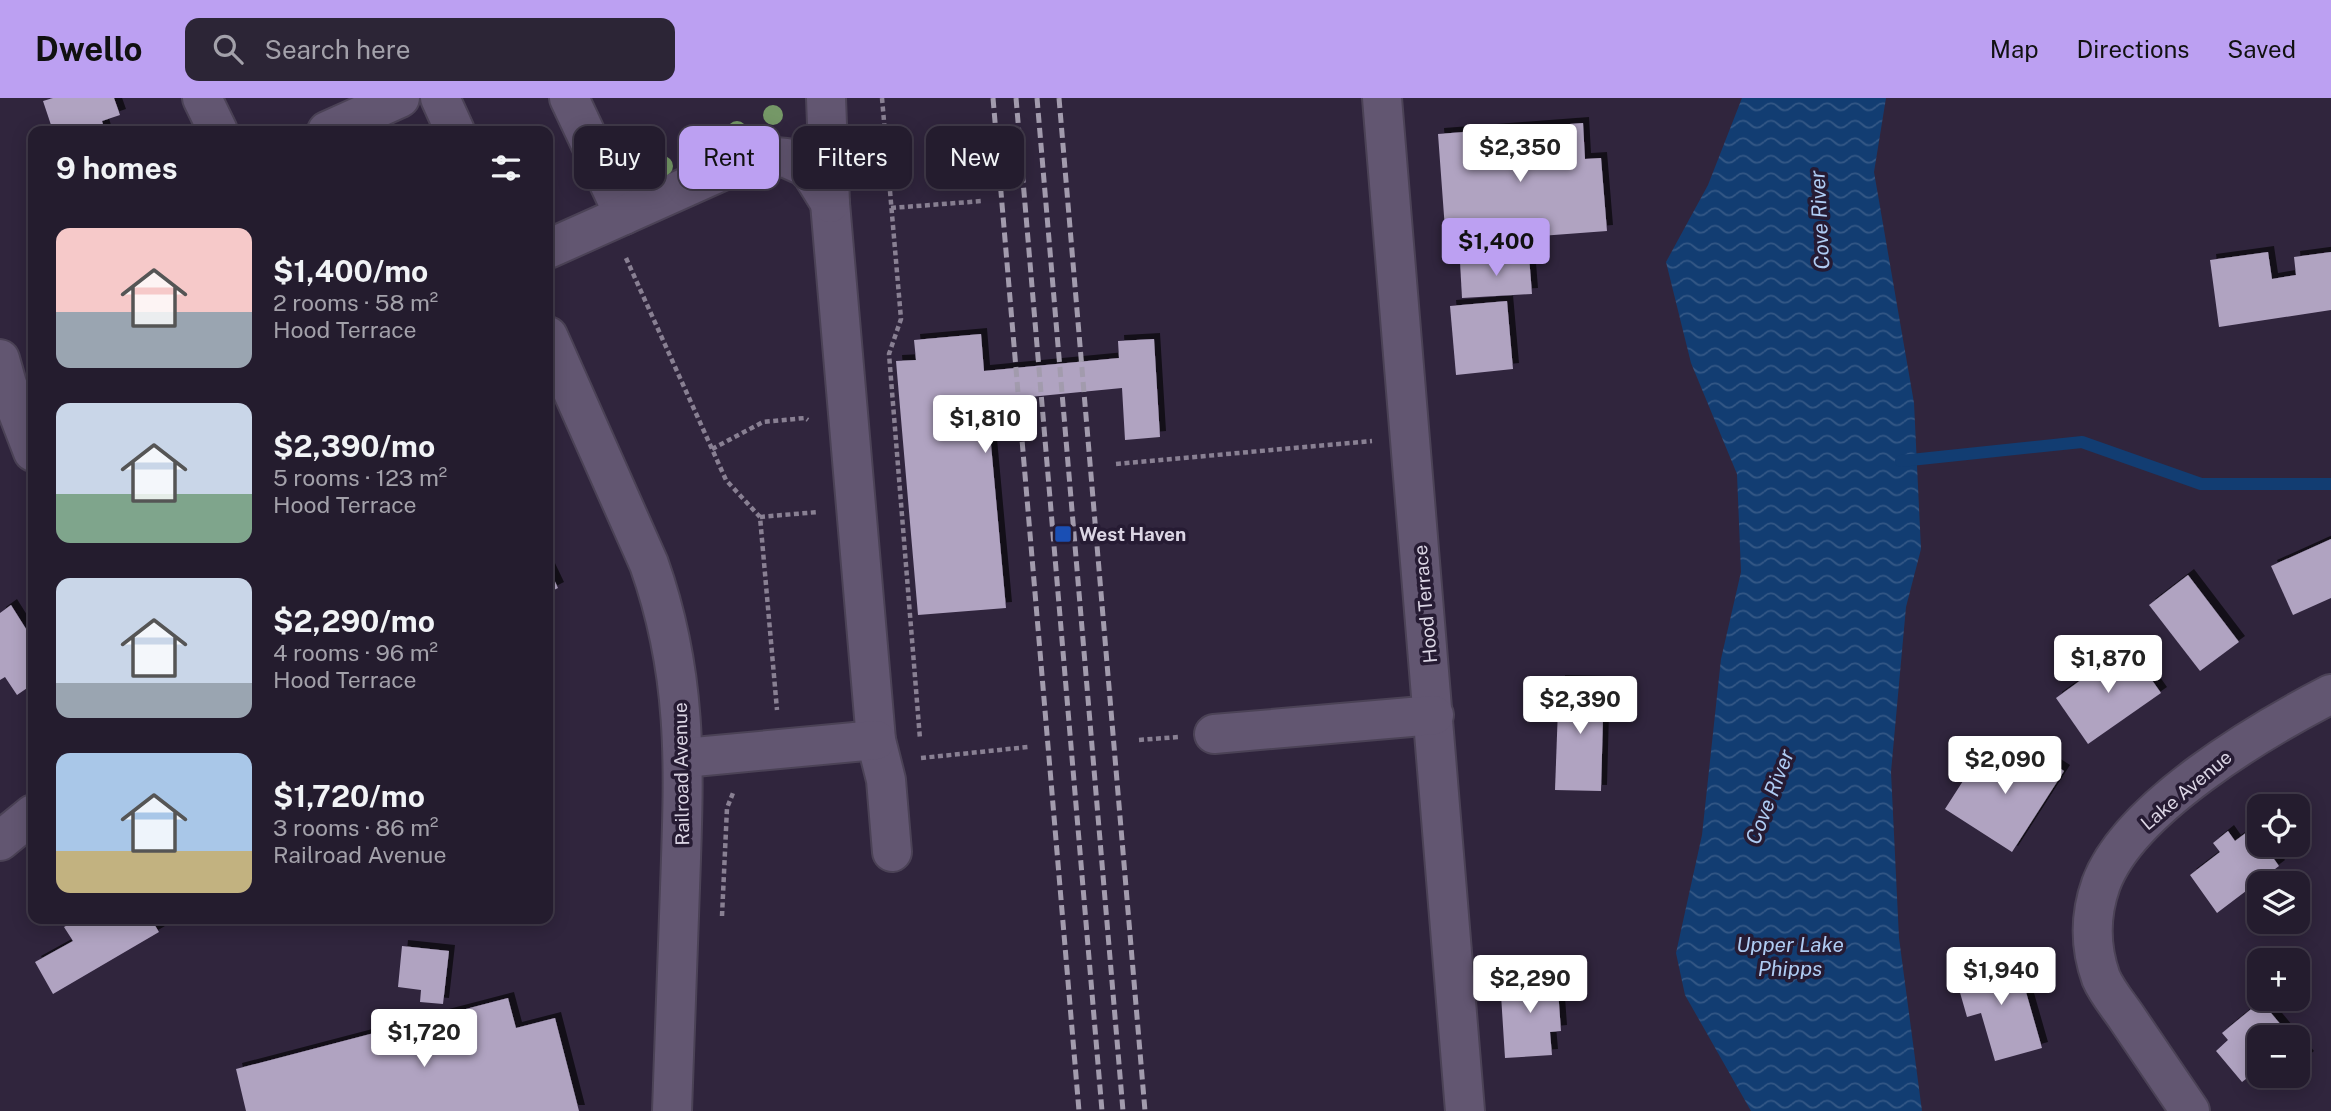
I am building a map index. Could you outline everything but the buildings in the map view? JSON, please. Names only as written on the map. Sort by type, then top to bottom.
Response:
[{"type":"street","points":[[202,98],[216,126]]},
{"type":"street","points":[[338,126],[400,98]]},
{"type":"street","points":[[440,98],[453,126]]},
{"type":"street","points":[[569,98],[598,162],[623,231]]},
{"type":"street","points":[[826,98],[830,203],[876,740],[886,780],[892,852]]},
{"type":"street","name":"Hood Terrace","points":[[1382,98],[1465,1111]]},
{"type":"street","points":[[553,248],[623,231],[750,160],[775,156],[796,161],[812,174],[830,203]]},
{"type":"street","name":"Railroad Avenue","points":[[553,347],[637,534],[659,591],[677,668],[684,758],[672,1111]]},
{"type":"street","points":[[0,359],[28,440]]},
{"type":"street","name":"Lake Avenue","points":[[2190,1111],[2103,982],[2092,941],[2092,922],[2102,882],[2128,841],[2154,813],[2189,783],[2241,745],[2331,694]]},
{"type":"street","points":[[1214,734],[1434,715]]},
{"type":"street","points":[[684,758],[876,740]]},
{"type":"street","points":[[0,841],[28,818]]},
{"type":"path","points":[[882,98],[901,318],[889,354],[920,744]]},
{"type":"path","points":[[891,208],[982,201]]},
{"type":"path","points":[[623,231],[726,480],[760,517],[778,714]]},
{"type":"path","points":[[712,449],[763,422],[805,418],[815,424]]},
{"type":"path","points":[[1116,464],[1383,440]]},
{"type":"path","points":[[760,517],[830,510]]},
{"type":"path","points":[[911,762],[921,758],[1028,747]]},
{"type":"path","points":[[722,923],[727,808],[736,789]]},
{"type":"water","name":"Upper Lake Phipps","points":[[1742,98],[1886,98],[1874,172],[1914,403],[1921,549],[1906,607],[1891,772],[1899,938],[1922,1111],[1751,1111],[1685,995],[1676,953],[1702,835],[1721,659],[1741,572],[1737,474],[1691,363],[1666,262],[1708,185]]},
{"type":"waterway","name":"Cove River","points":[[1901,461],[2082,442],[2201,484],[2331,484]]},
{"type":"railway","points":[[993,98],[1079,1111]]},
{"type":"railway","points":[[1016,98],[1102,1111]]},
{"type":"railway","points":[[1037,98],[1123,1111]]},
{"type":"railway","points":[[1059,98],[1145,1111]]},
{"type":"place","name":"West Haven","points":[[1063,534]]}]
